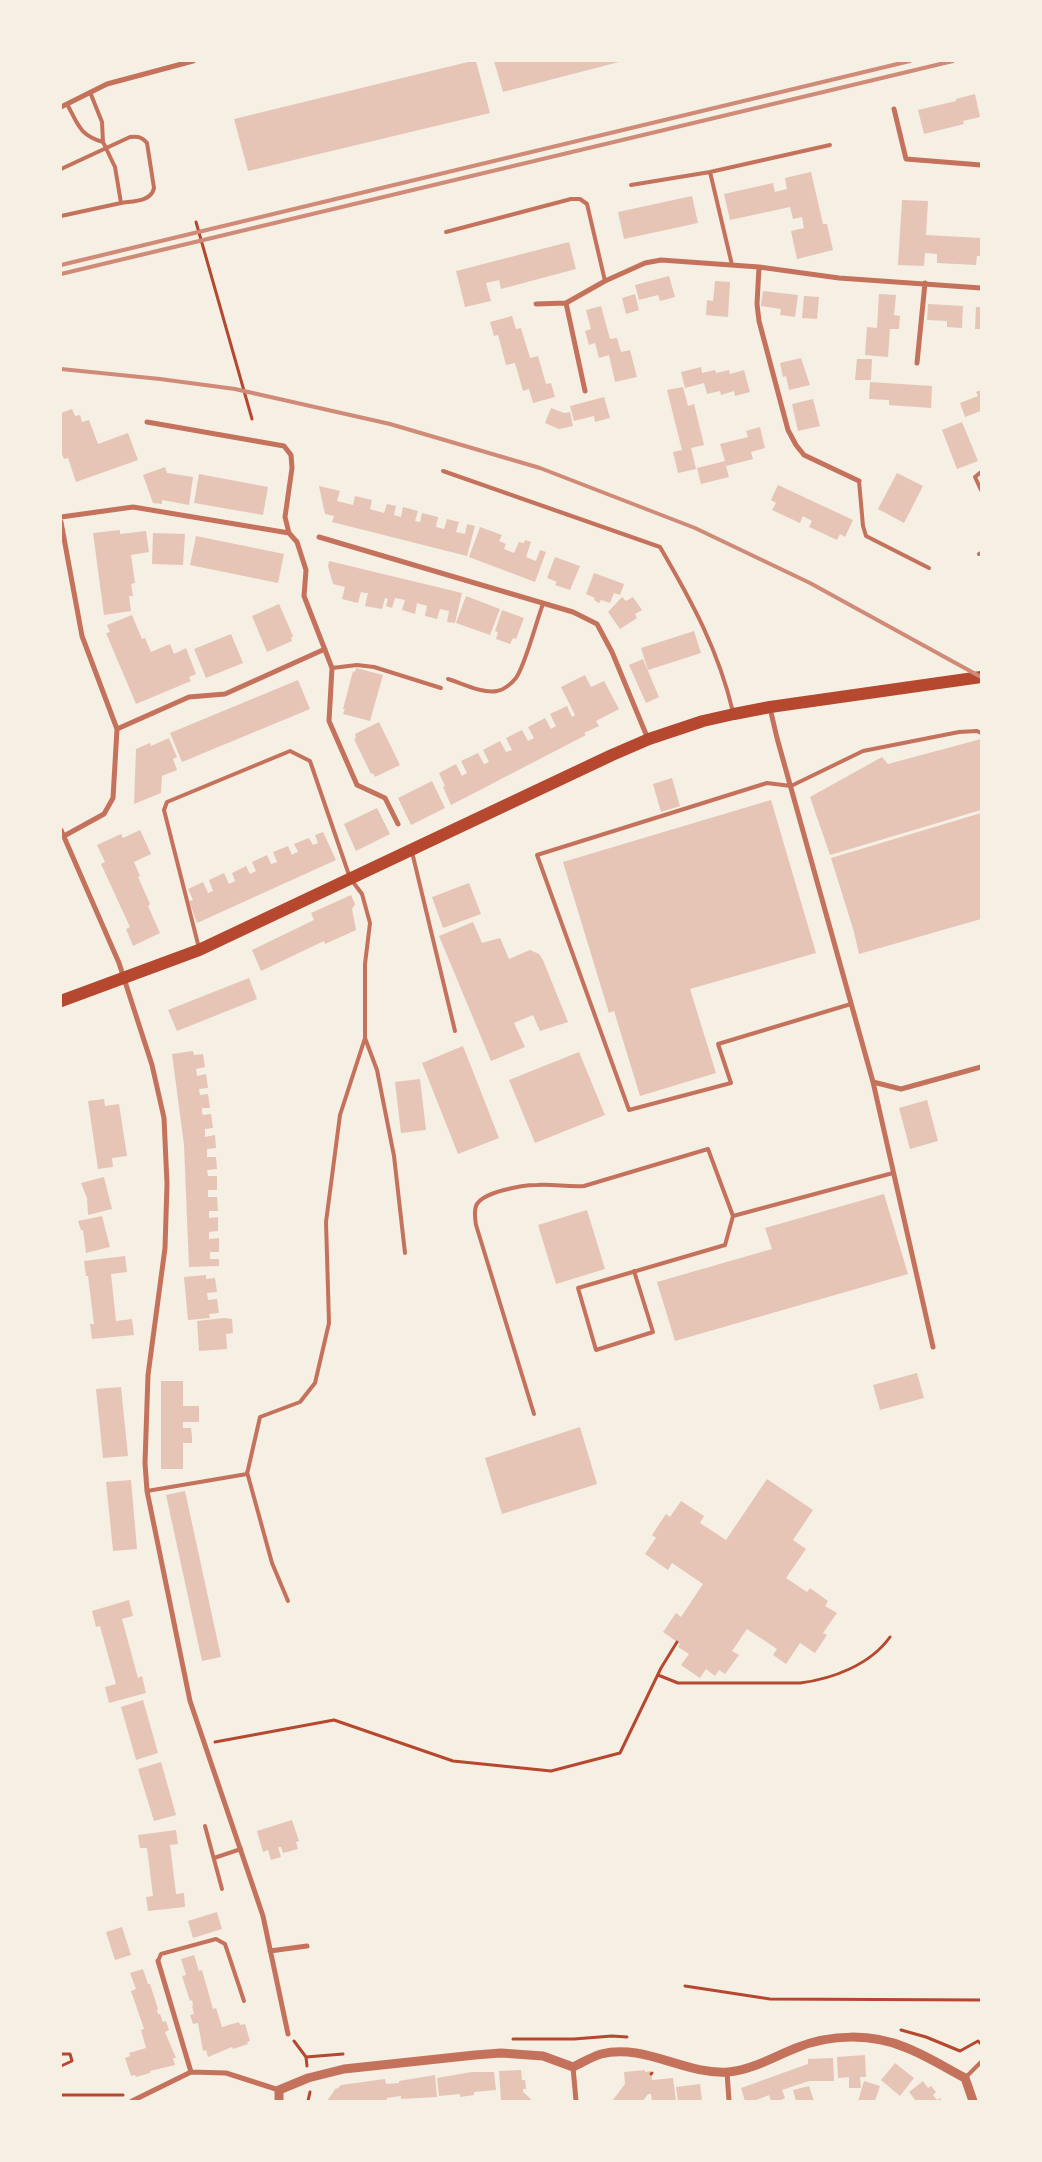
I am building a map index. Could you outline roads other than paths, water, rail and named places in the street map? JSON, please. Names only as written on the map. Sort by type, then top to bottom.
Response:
[{"type":"main road","points":[[62,1001],[199,950],[648,739],[703,721],[770,707],[981,676]]},
{"type":"street","points":[[61,107],[107,84],[194,61]]},
{"type":"street","points":[[894,110],[906,159],[981,165]]},
{"type":"street","points":[[536,304],[566,303],[605,281],[645,263],[661,260],[759,267],[839,278],[981,288]]},
{"type":"street","points":[[759,267],[757,304],[759,321],[788,430],[804,455],[859,481]]},
{"type":"street","points":[[917,362],[925,283]]},
{"type":"street","points":[[566,303],[585,391]]},
{"type":"street","points":[[148,422],[284,446],[291,455],[292,468],[285,517],[289,533],[297,542],[306,570],[304,596],[332,668],[329,721],[357,785],[385,798],[398,824]]},
{"type":"street","points":[[61,517],[133,507],[289,533]]},
{"type":"street","points":[[61,522],[82,636],[116,730],[113,798],[104,814],[64,836]]},
{"type":"street","points":[[319,537],[573,612],[597,624],[612,652],[648,739]]},
{"type":"street","points":[[116,730],[189,697],[225,694],[325,649]]},
{"type":"street","points":[[770,707],[873,1082],[933,1347]]},
{"type":"street","points":[[61,830],[124,978],[145,1041],[164,1118],[167,1184],[162,1280],[148,1375],[145,1463],[147,1491],[190,1701],[263,1916],[288,2034]]},
{"type":"street","points":[[873,1082],[901,1089],[981,1067]]},
{"type":"street","points":[[270,1951],[307,1946]]},
{"type":"street","points":[[158,1961],[191,2072]]},
{"type":"street","points":[[132,2101],[191,2072],[226,2073],[279,2090],[308,2078],[344,2069],[501,2053],[543,2056],[573,2067],[601,2054],[632,2052],[686,2067],[727,2072],[746,2068],[797,2047],[826,2038],[855,2037],[906,2047],[965,2078],[973,2101]]},
{"type":"street","points":[[573,2067],[576,2101]]},
{"type":"street","points":[[727,2072],[729,2101]]},
{"type":"street","points":[[279,2090],[279,2101]]},
{"type":"lane","points":[[90,92],[102,122],[103,142],[115,167],[121,203]]},
{"type":"lane","points":[[67,104],[83,134],[88,138],[103,142]]},
{"type":"lane","points":[[61,169],[130,137],[138,136],[147,143],[154,188],[153,194],[148,198],[61,216]]},
{"type":"lane","points":[[631,185],[710,172],[830,145]]},
{"type":"lane","points":[[710,172],[732,265]]},
{"type":"lane","points":[[446,232],[571,199],[580,200],[587,204],[605,281]]},
{"type":"lane","points":[[443,471],[660,547],[695,607],[724,676],[734,714]]},
{"type":"lane","points":[[981,472],[975,477],[981,490]]},
{"type":"lane","points":[[859,481],[863,526],[866,536],[929,568]]},
{"type":"lane","points":[[448,679],[480,689],[497,691],[508,686],[516,678],[542,604]]},
{"type":"lane","points":[[332,668],[357,665],[374,667],[441,688]]},
{"type":"lane","points":[[851,1004],[718,1044],[730,1083],[629,1110],[537,855],[767,783],[791,786],[863,751],[959,732],[977,731],[981,733]]},
{"type":"lane","points":[[199,950],[164,810],[168,802],[290,751],[310,761],[350,878],[362,894],[370,923],[365,964],[365,1038],[340,1115],[326,1222],[329,1323],[316,1383],[300,1402],[260,1417],[247,1472],[272,1563],[288,1601]]},
{"type":"lane","points":[[411,850],[455,1030]]},
{"type":"lane","points":[[365,1038],[377,1070],[394,1156],[405,1253]]},
{"type":"lane","points":[[534,1414],[476,1225],[475,1214],[477,1204],[489,1194],[535,1185],[584,1186],[708,1149],[733,1216],[725,1245],[578,1288],[596,1350],[653,1332],[634,1272]]},
{"type":"lane","points":[[733,1216],[893,1173]]},
{"type":"lane","points":[[147,1491],[247,1474],[247,1472]]},
{"type":"lane","points":[[205,1826],[222,1889]]},
{"type":"lane","points":[[214,1858],[241,1849]]},
{"type":"lane","points":[[158,1961],[161,1954],[216,1939],[225,1944],[244,2001]]},
{"type":"lane","points":[[965,2078],[981,2062]]},
{"type":"railway","points":[[61,265],[910,61]]},
{"type":"railway","points":[[61,274],[953,61]]},
{"type":"railway","points":[[61,369],[235,389],[390,424],[540,468],[695,528],[810,583],[981,677]]}]
